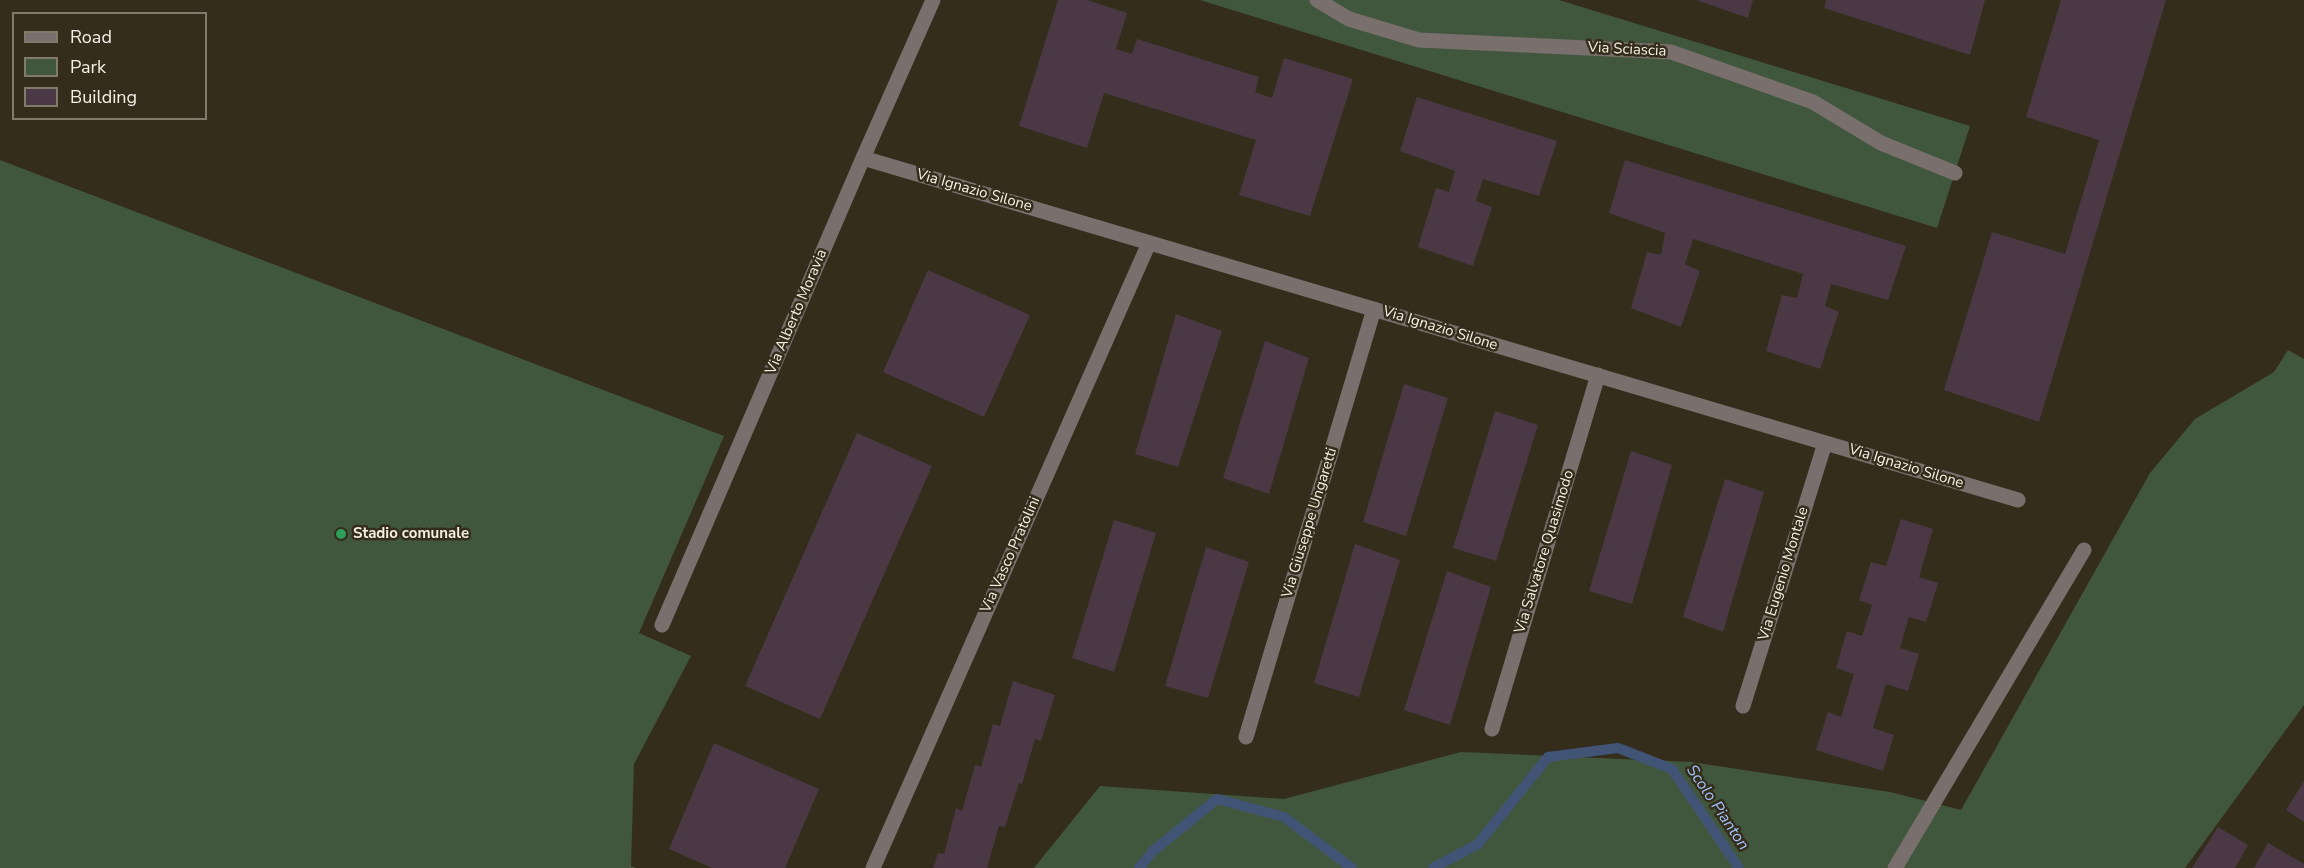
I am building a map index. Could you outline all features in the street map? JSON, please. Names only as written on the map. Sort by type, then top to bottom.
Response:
[{"type":"street","name":"Via Alberto Moravia","points":[[662,625],[933,0]]},
{"type":"street","name":"Via Sciascia","points":[[1317,0],[1349,19],[1419,39],[1671,52],[1812,102],[1881,143],[1955,173]]},
{"type":"street","name":"Via Ignazio Silone","points":[[863,158],[2018,500]]},
{"type":"street","name":"Via Vasco Pratolini","points":[[873,868],[1149,243]]},
{"type":"street","name":"Via Giuseppe Ungaretti","points":[[1246,737],[1374,309]]},
{"type":"street","name":"Via Salvatore Quasimodo","points":[[1492,729],[1598,375]]},
{"type":"street","name":"Via Eugenio Montale","points":[[1743,706],[1826,443]]},
{"type":"street","points":[[1895,868],[2084,550]]},
{"type":"green space","points":[[1200,0],[1559,0],[1970,126],[1937,228]]},
{"type":"green space","name":"Stadio comunale","points":[[0,160],[724,436],[639,633],[691,656],[634,764],[631,866],[636,868],[0,868]]},
{"type":"green space","points":[[2288,350],[2304,359],[2304,705],[2185,868],[1034,868],[1100,786],[1284,799],[1461,752],[1691,762],[1890,792],[1961,810],[2150,473],[2195,419],[2274,372]]},
{"type":"building","points":[[1058,0],[1087,0],[1127,13],[1116,49],[1132,54],[1137,39],[1259,77],[1255,92],[1272,98],[1284,58],[1353,79],[1310,216],[1239,195],[1256,140],[1104,93],[1087,148],[1019,126]]},
{"type":"building","points":[[1696,0],[1753,0],[1748,18]]},
{"type":"building","points":[[1826,0],[1985,0],[1970,55],[1824,8]]},
{"type":"building","points":[[2061,0],[2166,0],[2039,422],[1944,390],[1992,232],[2065,254],[2099,140],[2026,117]]},
{"type":"building","points":[[1417,97],[1557,141],[1539,196],[1483,179],[1476,201],[1492,207],[1473,266],[1418,247],[1436,188],[1449,192],[1455,171],[1400,151]]},
{"type":"building","points":[[1625,160],[1906,246],[1888,300],[1831,284],[1825,306],[1839,312],[1820,369],[1766,351],[1782,295],[1797,298],[1803,274],[1693,239],[1685,264],[1700,271],[1681,327],[1631,308],[1647,252],[1661,255],[1665,233],[1609,213]]},
{"type":"building","points":[[928,270],[1030,315],[984,417],[883,372]]},
{"type":"building","points":[[1176,314],[1222,331],[1178,467],[1135,454]]},
{"type":"building","points":[[1265,341],[1309,358],[1269,494],[1223,478]]},
{"type":"building","points":[[1404,384],[1448,398],[1406,536],[1363,522]]},
{"type":"building","points":[[1495,411],[1538,425],[1496,561],[1453,548]]},
{"type":"building","points":[[857,433],[932,466],[820,719],[745,686]]},
{"type":"building","points":[[1631,451],[1672,465],[1632,604],[1589,591]]},
{"type":"building","points":[[1725,479],[1764,492],[1723,632],[1683,617]]},
{"type":"building","points":[[1901,519],[1933,529],[1919,577],[1938,583],[1926,622],[1909,617],[1900,648],[1919,654],[1908,691],[1886,684],[1873,728],[1894,735],[1883,771],[1816,750],[1828,712],[1841,717],[1854,674],[1836,668],[1847,631],[1862,636],[1872,605],[1859,600],[1871,562],[1886,566]]},
{"type":"building","points":[[1114,520],[1156,533],[1114,672],[1072,658]]},
{"type":"building","points":[[1355,544],[1400,560],[1359,697],[1314,683]]},
{"type":"building","points":[[1206,547],[1249,562],[1208,698],[1165,686]]},
{"type":"building","points":[[1447,571],[1491,587],[1450,725],[1404,710]]},
{"type":"building","points":[[1013,681],[1055,695],[1041,741],[1035,739],[1022,784],[1019,783],[1005,827],[999,826],[987,868],[933,868],[938,853],[944,854],[956,808],[962,811],[975,765],[981,767],[993,724],[1000,726]]},
{"type":"building","points":[[714,743],[819,789],[785,868],[712,868],[669,849]]},
{"type":"building","points":[[2304,781],[2304,822],[2286,810]]},
{"type":"building","points":[[2218,827],[2248,845],[2235,868],[2192,868]]},
{"type":"building","points":[[2268,843],[2304,864],[2304,868],[2254,868]]},
{"type":"waterway","name":"Scolo Pianton","points":[[1433,868],[1478,844],[1548,757],[1618,748],[1672,769],[1739,868]]},
{"type":"waterway","name":"Scolo Pianton","points":[[1139,868],[1153,851],[1217,799],[1284,817],[1352,868]]},
{"type":"place","name":"Stadio comunale","points":[[341,534]]}]
